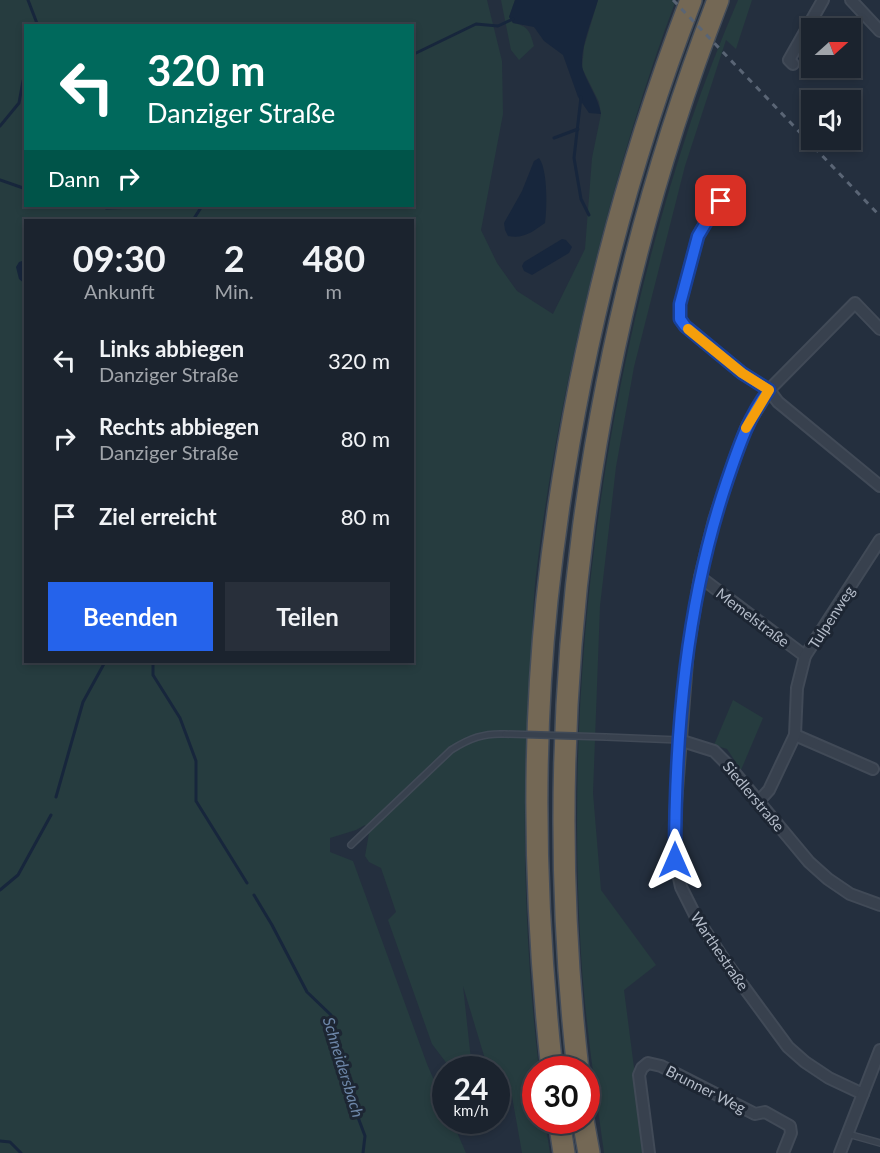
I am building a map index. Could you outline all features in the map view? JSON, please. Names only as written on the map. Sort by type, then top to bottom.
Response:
[{"type":"highway","points":[[551,1056],[540,923],[537,841],[540,716],[547,601],[553,554],[579,390],[600,294],[646,127],[691,0]]},
{"type":"highway","points":[[577,1056],[564,909],[564,783],[568,667],[577,564],[592,457],[610,362],[645,218],[684,94],[718,0]]},
{"type":"highway","points":[[561,1134],[564,1153]]},
{"type":"highway","points":[[586,1134],[589,1153]]},
{"type":"street","points":[[793,64],[789,60],[823,0]]},
{"type":"street","points":[[851,0],[880,31]]},
{"type":"street","points":[[721,201],[698,236],[680,304],[680,319],[685,326],[742,373],[769,390],[778,402],[880,486]]},
{"type":"street","name":"Warthestraße","points":[[863,1094],[822,1073],[788,1047],[727,964],[696,917],[681,887],[675,860],[675,816],[688,649],[700,577],[714,520],[747,426],[769,390],[855,303],[880,329]]},
{"type":"street","name":"Tulpenweg","points":[[759,801],[769,790],[795,735],[797,688],[805,656],[880,540]]},
{"type":"street","name":"Memelstraße","points":[[700,577],[805,656]]},
{"type":"street","points":[[795,735],[873,769]]},
{"type":"street","name":"Siedlerstraße","points":[[680,740],[714,751],[809,862],[850,894],[880,905]]},
{"type":"street","points":[[840,1153],[880,1053]]},
{"type":"street","name":"Brunner Weg","points":[[649,1153],[639,1075],[648,1063],[661,1065],[755,1114],[765,1112],[790,1126],[791,1133],[783,1153]]},
{"type":"lane","name":"Siedlerstraße","points":[[351,845],[397,804],[451,750],[470,738],[487,733],[680,740]]},
{"type":"lane","points":[[848,1134],[880,1143]]},
{"type":"green space","points":[[0,0],[487,0],[502,61],[503,114],[481,230],[497,263],[517,291],[553,314],[585,249],[592,158],[601,114],[599,102],[582,68],[584,47],[598,0],[676,0],[634,124],[588,290],[555,447],[536,578],[528,706],[525,862],[530,966],[538,1056],[522,1056],[522,1134],[547,1134],[550,1153],[522,1153],[510,1085],[510,1056],[484,1056],[463,986],[471,1056],[441,1056],[432,1044],[388,920],[396,912],[381,868],[369,862],[365,856],[369,833],[365,825],[330,838],[330,852],[353,861],[432,1076],[432,1134],[458,1134],[466,1153],[0,1153]]},
{"type":"green space","points":[[501,0],[515,0],[509,17],[513,23],[526,28],[533,41],[534,46],[519,60],[511,50]]},
{"type":"green space","points":[[738,0],[752,0],[736,49],[726,40],[685,166],[634,367],[616,467],[600,606],[593,793],[601,890],[656,965],[624,990],[645,1153],[604,1153],[600,1123],[600,1056],[591,1056],[583,979],[577,848],[578,743],[585,637],[596,532],[613,427],[634,324],[660,222],[691,121]]},
{"type":"green space","points":[[733,700],[763,718],[741,770],[727,749],[714,745]]},
{"type":"water","points":[[515,0],[598,0],[584,45],[582,63],[601,114],[589,113],[578,97],[563,55],[544,41],[534,27],[513,23],[509,17]]},
{"type":"water","points":[[539,158],[545,180],[545,223],[523,236],[508,236],[504,223],[522,191],[534,161]]},
{"type":"water","points":[[562,239],[572,247],[569,253],[532,275],[524,271],[522,266],[524,262]]},
{"type":"water","points":[[24,260],[24,283],[19,279],[16,267],[19,262]]},
{"type":"waterway","points":[[28,0],[37,24]]},
{"type":"waterway","name":"Schneidersbach","points":[[414,54],[476,24],[498,26],[513,19]]},
{"type":"waterway","points":[[0,126],[19,103],[24,80]]},
{"type":"waterway","points":[[581,97],[574,158],[581,199],[589,215]]},
{"type":"waterway","points":[[554,138],[578,129]]},
{"type":"waterway","points":[[0,180],[24,188]]},
{"type":"waterway","points":[[106,208],[140,207]]},
{"type":"waterway","name":"Schneidersbach","points":[[194,219],[201,207]]},
{"type":"waterway","points":[[56,797],[83,702],[104,663]]},
{"type":"waterway","name":"Schneidersbach","points":[[153,663],[153,675],[180,718],[196,761],[196,801],[247,883]]},
{"type":"waterway","points":[[0,890],[18,875],[51,815]]},
{"type":"waterway","name":"Schneidersbach","points":[[254,895],[307,992],[331,1015],[344,1066],[341,1072],[365,1136],[363,1153]]},
{"type":"waterway","points":[[0,1141],[10,1142],[21,1153]]},
{"type":"railway","points":[[673,0],[880,216]]},
{"type":"slow traffic","points":[[688,329],[742,373],[769,390],[746,428]]},
{"type":"route","points":[[675,860],[675,816],[683,697],[700,577],[714,520],[734,460],[747,426],[769,390],[742,373],[685,326],[680,319],[680,304],[698,236],[721,201]]}]
